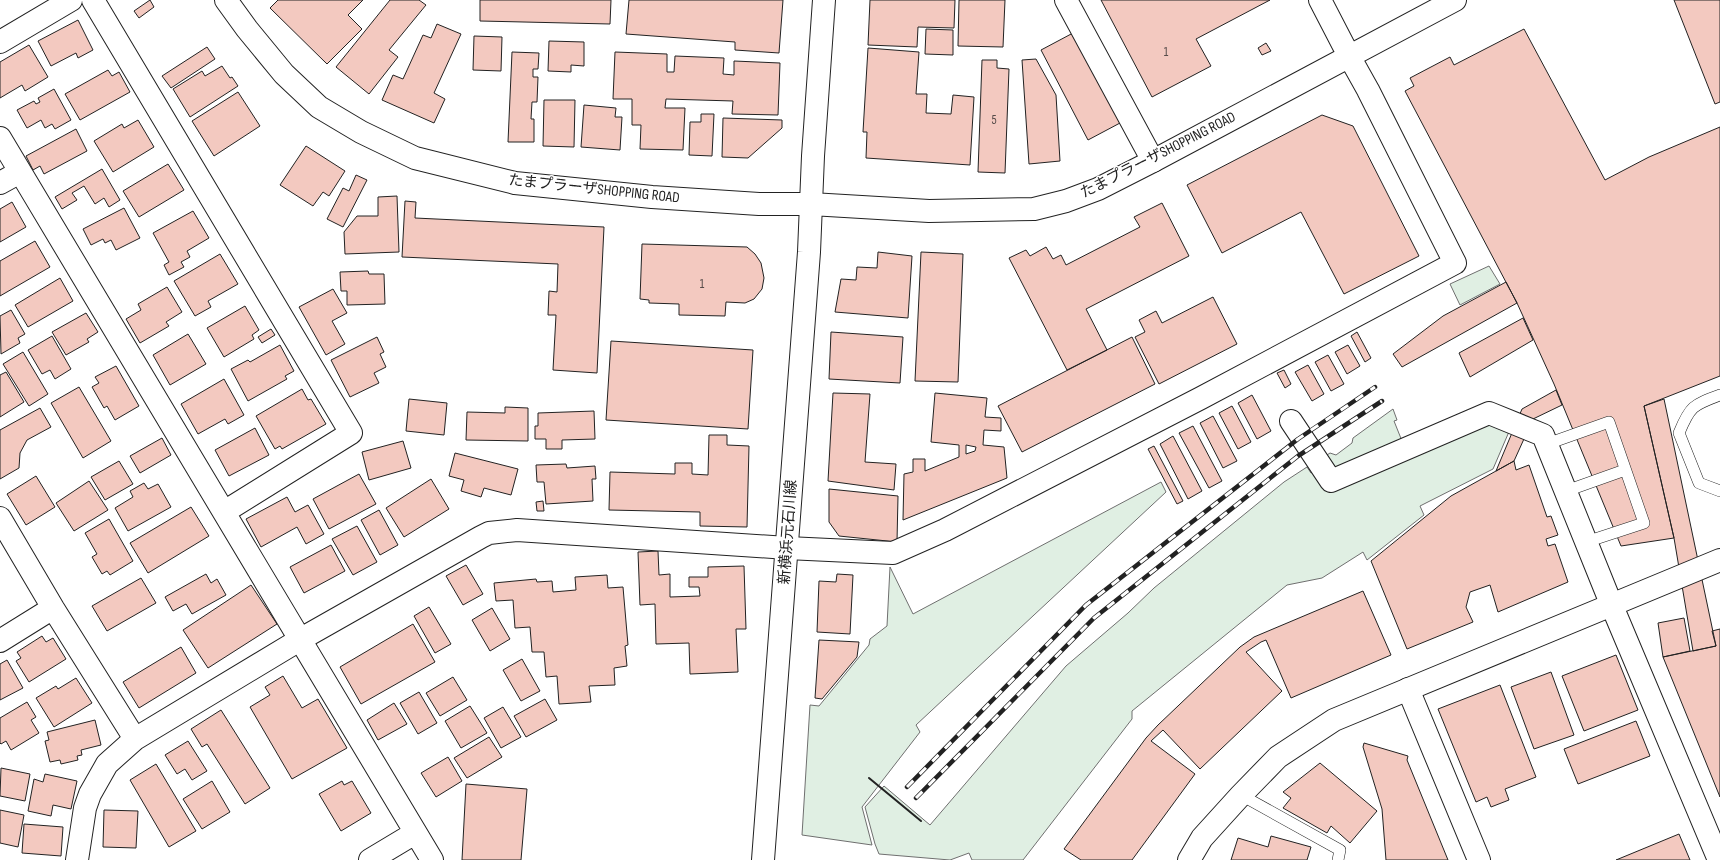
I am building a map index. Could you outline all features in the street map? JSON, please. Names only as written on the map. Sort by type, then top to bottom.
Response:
[{"type":"street","points":[[0,42],[71,0]]},
{"type":"street","points":[[93,0],[351,434],[224,512]]},
{"type":"street","name":"たまプラーザSHOPPING ROAD","points":[[226,0],[247,29],[284,74],[319,107],[361,132],[415,158],[515,183],[660,197],[759,204],[811,204],[929,211],[1034,209],[1066,201],[1098,189],[1455,0]]},
{"type":"street","points":[[811,204],[824,0]]},
{"type":"street","points":[[1066,0],[1153,161]]},
{"type":"street","points":[[77,860],[85,808],[90,794],[107,764],[136,739],[301,639],[489,533],[516,530],[787,548],[893,553],[945,530],[1194,402],[1456,263],[1368,90],[1320,0]]},
{"type":"street","points":[[0,138],[432,860]]},
{"type":"street","points":[[0,183],[20,172]]},
{"type":"street","name":"新横浜元石川線","points":[[763,860],[809,252],[811,204]]},
{"type":"street","points":[[1291,421],[1331,481],[1489,413],[1543,435],[1612,606],[1718,860]]},
{"type":"street","points":[[0,518],[53,608],[136,739]]},
{"type":"street","points":[[1189,860],[1202,838],[1240,795],[1278,757],[1334,720],[1720,560]]},
{"type":"street","points":[[0,641],[53,608]]},
{"type":"street","points":[[1408,689],[1479,860]]},
{"type":"street","points":[[370,860],[415,833]]},
{"type":"lane","points":[[1720,394],[1698,403],[1687,414],[1679,433],[1699,483],[1720,491]]},
{"type":"lane","points":[[1547,444],[1609,422],[1644,523],[1586,542]]},
{"type":"lane","points":[[1566,491],[1625,470]]},
{"type":"lane","points":[[1240,795],[1340,850],[1338,860]]},
{"type":"green space","points":[[1489,266],[1500,284],[1460,305],[1450,284]]},
{"type":"green space","points":[[1393,409],[1397,420],[1394,421],[1402,441],[1334,469],[1327,455],[1330,453],[1336,455],[1352,443],[1353,438]]},
{"type":"green space","points":[[1489,418],[1511,427],[1493,469],[1420,506],[1424,515],[1367,560],[1363,552],[1322,578],[1287,585],[1132,711],[1132,719],[1023,860],[972,860],[969,853],[950,860],[879,854],[865,807],[884,786],[930,825],[1066,666],[1128,613],[1154,588],[1284,482],[1307,467],[1311,473],[1314,471],[1328,487]]},
{"type":"green space","points":[[1161,482],[1166,492],[916,725],[920,732],[862,807],[872,845],[802,835],[810,705],[819,706],[869,645],[870,639],[887,626],[890,567],[913,614]]},
{"type":"building","points":[[150,0],[154,7],[139,18],[134,11]]},
{"type":"building","points":[[278,0],[363,0],[348,15],[362,29],[327,64],[270,8]]},
{"type":"building","points":[[390,0],[419,0],[426,5],[389,50],[398,57],[369,94],[336,67]]},
{"type":"building","points":[[480,0],[611,0],[610,24],[480,21]]},
{"type":"building","points":[[629,0],[783,0],[779,53],[735,50],[735,42],[626,34]]},
{"type":"building","points":[[870,0],[955,0],[954,28],[918,27],[917,47],[868,45]]},
{"type":"building","points":[[959,0],[1005,0],[1003,47],[958,46]]},
{"type":"building","points":[[1101,0],[1270,0],[1196,39],[1211,66],[1152,97]]},
{"type":"building","points":[[1674,0],[1720,0],[1720,102],[1715,104]]},
{"type":"building","points":[[78,20],[93,50],[78,58],[76,53],[51,66],[38,41]]},
{"type":"building","points":[[437,24],[461,34],[434,93],[445,99],[434,123],[382,100],[393,75],[403,79],[423,35],[431,38]]},
{"type":"building","points":[[926,29],[953,30],[953,55],[925,54]]},
{"type":"building","points":[[1524,29],[1605,180],[1649,157],[1720,127],[1720,376],[1644,406],[1674,538],[1621,546],[1554,384],[1517,303],[1405,91],[1414,86],[1410,78],[1450,57],[1454,65]]},
{"type":"building","points":[[1073,33],[1120,123],[1088,140],[1041,50]]},
{"type":"building","points":[[474,36],[502,37],[501,71],[473,70]]},
{"type":"building","points":[[549,41],[584,42],[584,66],[571,65],[571,72],[548,71]]},
{"type":"building","points":[[1266,43],[1271,51],[1262,55],[1258,48]]},
{"type":"building","points":[[29,45],[48,77],[25,91],[22,85],[0,98],[0,62]]},
{"type":"building","points":[[207,47],[215,59],[171,88],[162,76]]},
{"type":"building","points":[[868,48],[919,52],[916,94],[927,94],[926,113],[951,114],[953,95],[974,97],[970,165],[866,158],[867,132],[863,132]]},
{"type":"building","points":[[512,52],[539,53],[538,69],[533,69],[533,77],[538,77],[537,102],[532,102],[531,119],[534,119],[534,142],[508,142]]},
{"type":"building","points":[[615,52],[667,54],[667,72],[674,72],[675,56],[724,58],[723,74],[734,75],[734,61],[780,63],[778,115],[732,114],[733,101],[666,99],[665,108],[685,108],[683,150],[640,149],[641,125],[632,125],[632,99],[613,99]]},
{"type":"building","points":[[1036,59],[1056,95],[1060,161],[1029,164],[1022,60]]},
{"type":"building","points":[[982,60],[997,60],[997,68],[1009,69],[1005,173],[978,172]]},
{"type":"building","points":[[222,66],[230,78],[232,77],[238,86],[190,117],[173,89],[202,71],[205,76]]},
{"type":"building","points":[[108,70],[112,76],[119,72],[130,92],[80,120],[65,94]]},
{"type":"building","points":[[54,89],[71,120],[55,129],[52,124],[45,128],[41,120],[27,128],[17,110],[34,101],[36,104],[40,102],[38,98]]},
{"type":"building","points":[[238,92],[260,126],[214,156],[192,121]]},
{"type":"building","points":[[544,100],[575,100],[574,147],[543,146]]},
{"type":"building","points":[[584,105],[616,108],[615,117],[622,117],[620,150],[581,147]]},
{"type":"building","points":[[701,114],[714,114],[712,156],[689,155],[690,122],[701,122]]},
{"type":"building","points":[[1322,115],[1353,126],[1419,256],[1344,294],[1301,212],[1222,253],[1187,185]]},
{"type":"building","points":[[723,118],[782,120],[782,128],[748,158],[722,157]]},
{"type":"building","points":[[138,120],[154,147],[113,172],[94,141],[122,124],[124,128]]},
{"type":"building","points":[[76,129],[87,151],[44,174],[40,166],[33,170],[26,156]]},
{"type":"building","points":[[306,146],[345,171],[329,196],[323,192],[313,206],[280,185]]},
{"type":"building","points":[[168,164],[184,190],[139,217],[123,191]]},
{"type":"building","points":[[102,169],[120,200],[109,207],[104,198],[95,204],[84,186],[72,193],[77,200],[62,209],[55,197]]},
{"type":"building","points":[[356,175],[367,180],[343,227],[327,219],[343,188],[349,191]]},
{"type":"building","points":[[397,196],[399,252],[345,254],[344,232],[357,216],[378,216],[378,197]]},
{"type":"building","points":[[405,201],[416,202],[415,218],[604,227],[597,373],[553,370],[556,315],[548,315],[549,291],[557,292],[558,264],[402,257]]},
{"type":"building","points":[[12,202],[26,227],[0,242],[0,209]]},
{"type":"building","points":[[1162,203],[1189,256],[1086,309],[1107,350],[1067,370],[1009,258],[1026,250],[1030,256],[1046,247],[1053,259],[1061,255],[1066,265],[1140,227],[1134,217]]},
{"type":"building","points":[[124,208],[140,238],[116,250],[111,240],[105,243],[103,239],[91,245],[83,229]]},
{"type":"building","points":[[193,211],[209,238],[187,251],[190,257],[181,262],[184,267],[169,275],[164,265],[169,262],[153,233]]},
{"type":"building","points":[[35,241],[50,267],[0,296],[0,261]]},
{"type":"building","points":[[642,244],[747,247],[755,254],[761,263],[764,278],[762,289],[754,299],[745,303],[726,302],[725,316],[679,315],[679,304],[649,303],[649,300],[640,299]]},
{"type":"building","points":[[878,252],[912,256],[908,318],[835,312],[841,279],[856,280],[857,267],[877,268]]},
{"type":"building","points":[[921,252],[963,254],[958,382],[915,381]]},
{"type":"building","points":[[220,254],[238,284],[208,301],[211,307],[195,316],[174,281]]},
{"type":"building","points":[[368,271],[369,274],[384,274],[385,304],[347,305],[347,291],[341,291],[340,272]]},
{"type":"building","points":[[60,278],[73,301],[28,327],[15,305]]},
{"type":"building","points":[[1506,282],[1517,303],[1402,367],[1393,354],[1443,316]]},
{"type":"building","points":[[167,287],[182,312],[166,322],[169,326],[140,343],[126,319],[141,310],[138,304]]},
{"type":"building","points":[[333,289],[347,313],[332,321],[345,344],[326,355],[299,307]]},
{"type":"building","points":[[1213,297],[1237,344],[1159,384],[1135,337],[1145,332],[1139,320],[1156,311],[1162,323]]},
{"type":"building","points":[[245,306],[259,330],[252,335],[254,339],[224,357],[207,328]]},
{"type":"building","points":[[11,310],[25,334],[18,338],[20,343],[1,354],[0,316]]},
{"type":"building","points":[[86,313],[98,332],[87,339],[89,342],[66,355],[52,332]]},
{"type":"building","points":[[1523,318],[1533,340],[1470,377],[1459,353]]},
{"type":"building","points":[[271,329],[275,335],[262,343],[258,337]]},
{"type":"building","points":[[831,332],[903,337],[900,383],[829,379]]},
{"type":"building","points":[[1357,332],[1371,358],[1365,362],[1351,336]]},
{"type":"building","points":[[188,334],[206,364],[170,385],[153,355]]},
{"type":"building","points":[[52,336],[71,369],[55,379],[50,370],[42,374],[28,350]]},
{"type":"building","points":[[377,337],[384,352],[380,354],[386,367],[374,373],[379,383],[350,397],[331,360]]},
{"type":"building","points":[[1132,337],[1155,384],[1022,452],[998,406]]},
{"type":"building","points":[[611,341],[753,350],[748,429],[606,420]]},
{"type":"building","points":[[280,345],[294,371],[285,376],[287,379],[248,401],[231,369],[248,360],[250,362]]},
{"type":"building","points":[[1348,345],[1360,366],[1347,374],[1335,352]]},
{"type":"building","points":[[23,352],[48,394],[29,406],[3,364]]},
{"type":"building","points":[[1328,355],[1344,384],[1331,391],[1315,362]]},
{"type":"building","points":[[1308,365],[1324,394],[1312,401],[1295,372]]},
{"type":"building","points":[[116,366],[139,406],[115,420],[107,406],[104,408],[92,387],[99,383],[95,377]]},
{"type":"building","points":[[1284,370],[1291,384],[1285,388],[1277,373]]},
{"type":"building","points":[[6,372],[24,402],[0,417],[0,375]]},
{"type":"building","points":[[224,379],[244,415],[228,424],[225,419],[198,434],[181,404]]},
{"type":"building","points":[[79,387],[111,441],[83,458],[51,403]]},
{"type":"building","points":[[302,389],[308,400],[311,399],[326,424],[282,449],[280,446],[275,449],[256,416]]},
{"type":"building","points":[[1556,390],[1562,405],[1533,419],[1514,461],[1496,471],[1522,409]]},
{"type":"building","points":[[833,393],[870,394],[865,462],[896,464],[894,490],[828,481]]},
{"type":"building","points":[[935,393],[987,398],[985,417],[1001,418],[1001,431],[984,430],[983,445],[1004,447],[1007,478],[903,520],[904,474],[913,472],[913,459],[925,459],[925,471],[959,457],[959,445],[931,442]],"holes":[[[966,445],[976,447],[975,451],[966,454]]]},
{"type":"building","points":[[1252,395],[1271,431],[1257,439],[1238,403]]},
{"type":"building","points":[[409,399],[447,403],[444,435],[406,431]]},
{"type":"building","points":[[1664,399],[1716,646],[1693,651],[1674,538],[1644,406]]},
{"type":"building","points":[[1232,406],[1251,442],[1238,449],[1219,413]]},
{"type":"building","points":[[505,407],[528,408],[528,441],[466,440],[467,412],[505,413]]},
{"type":"building","points":[[40,408],[51,427],[27,440],[20,453],[19,468],[0,479],[0,430]]},
{"type":"building","points":[[594,411],[595,439],[562,440],[562,449],[546,449],[546,439],[535,439],[535,426],[538,426],[538,413]]},
{"type":"building","points":[[1213,416],[1237,461],[1223,468],[1200,423]]},
{"type":"building","points":[[1193,426],[1222,481],[1209,488],[1179,433]]},
{"type":"building","points":[[255,428],[269,455],[229,476],[215,450]]},
{"type":"building","points":[[709,435],[727,435],[727,445],[749,446],[747,527],[700,526],[700,512],[609,510],[610,472],[675,474],[675,463],[692,463],[692,474],[708,475]]},
{"type":"building","points":[[1173,436],[1202,491],[1188,499],[1160,444]]},
{"type":"building","points":[[162,438],[171,455],[140,473],[130,456]]},
{"type":"building","points":[[403,441],[411,468],[369,480],[362,452]]},
{"type":"building","points":[[1154,446],[1183,501],[1177,504],[1148,449]]},
{"type":"building","points":[[455,453],[518,469],[511,495],[484,488],[481,497],[461,491],[464,480],[449,476]]},
{"type":"building","points":[[119,461],[133,484],[105,500],[91,477]]},
{"type":"building","points":[[1514,461],[1516,470],[1529,465],[1547,517],[1551,516],[1558,535],[1546,539],[1548,546],[1555,544],[1568,582],[1498,612],[1490,585],[1470,592],[1466,607],[1473,622],[1407,649],[1371,561],[1451,496]]},
{"type":"building","points":[[566,464],[567,468],[595,466],[596,479],[592,479],[593,501],[546,504],[544,482],[537,482],[536,465]]},
{"type":"building","points":[[359,474],[376,504],[329,529],[313,499]]},
{"type":"building","points":[[36,476],[55,507],[26,525],[7,494]]},
{"type":"building","points":[[431,479],[449,509],[404,537],[386,508]]},
{"type":"building","points":[[89,481],[108,510],[74,531],[56,503]]},
{"type":"building","points":[[144,483],[148,489],[158,484],[171,507],[128,531],[115,508],[133,497],[130,491]]},
{"type":"building","points":[[829,489],[898,496],[897,542],[839,536],[829,522]]},
{"type":"building","points":[[287,497],[295,512],[308,505],[324,534],[306,544],[297,527],[261,547],[246,519]]},
{"type":"building","points":[[543,501],[544,511],[537,511],[536,502]]},
{"type":"building","points":[[191,507],[209,536],[148,573],[130,543]]},
{"type":"building","points":[[379,510],[398,545],[380,555],[361,520]]},
{"type":"building","points":[[109,519],[133,561],[110,575],[107,571],[102,574],[92,557],[97,554],[85,533]]},
{"type":"building","points":[[357,526],[377,562],[353,575],[332,539]]},
{"type":"building","points":[[331,545],[345,571],[304,593],[290,567]]},
{"type":"building","points":[[658,551],[659,575],[670,574],[670,597],[700,596],[699,587],[689,587],[689,577],[708,577],[708,567],[744,566],[746,629],[736,629],[738,672],[690,674],[689,643],[656,644],[655,604],[640,605],[638,552]]},
{"type":"building","points":[[466,565],[483,594],[463,605],[446,576]]},
{"type":"building","points":[[206,574],[211,583],[217,579],[226,595],[192,614],[186,604],[173,611],[165,597]]},
{"type":"building","points":[[837,574],[853,575],[850,634],[817,632],[819,581],[836,582]]},
{"type":"building","points":[[607,575],[608,588],[623,587],[628,645],[625,646],[627,666],[614,668],[615,685],[589,686],[591,702],[559,704],[557,676],[546,677],[544,652],[532,652],[530,627],[515,628],[513,600],[496,601],[494,583],[536,579],[537,582],[552,581],[553,592],[576,590],[575,577]]},
{"type":"building","points":[[141,578],[156,603],[107,631],[92,606]]},
{"type":"building","points":[[251,585],[277,624],[208,668],[183,630]]},
{"type":"building","points":[[1363,591],[1391,655],[1291,698],[1266,640],[1261,642],[1246,652],[1282,691],[1200,769],[1163,730],[1151,741],[1195,774],[1132,860],[1081,860],[1064,849],[1146,738],[1240,647],[1254,637]]},
{"type":"building","points":[[429,607],[451,644],[435,653],[414,616]]},
{"type":"building","points":[[492,608],[510,639],[490,651],[472,620]]},
{"type":"building","points":[[1684,618],[1690,651],[1663,657],[1658,623]]},
{"type":"building","points":[[413,624],[435,662],[361,704],[340,667]]},
{"type":"building","points":[[1720,629],[1720,797],[1663,657],[1716,646],[1712,631]]},
{"type":"building","points":[[42,636],[46,642],[53,638],[66,659],[29,682],[16,661],[21,658],[17,652]]},
{"type":"building","points":[[819,640],[859,642],[857,657],[822,699],[815,698]]},
{"type":"building","points":[[181,647],[196,673],[139,708],[123,682]]},
{"type":"building","points":[[1616,655],[1638,710],[1584,731],[1562,676]]},
{"type":"building","points":[[522,659],[540,691],[521,701],[503,670]]},
{"type":"building","points":[[7,660],[23,688],[0,700],[0,664]]},
{"type":"building","points":[[1551,672],[1574,735],[1534,749],[1511,687]]},
{"type":"building","points":[[283,676],[302,708],[318,699],[347,748],[292,779],[250,707],[270,695],[265,687]]},
{"type":"building","points":[[453,677],[467,700],[440,716],[426,693]]},
{"type":"building","points":[[76,678],[92,703],[54,727],[36,698],[56,686],[58,689]]},
{"type":"building","points":[[1500,685],[1536,777],[1505,789],[1509,800],[1491,807],[1487,797],[1476,802],[1438,709]]},
{"type":"building","points":[[419,692],[437,723],[418,734],[400,703]]},
{"type":"building","points":[[545,699],[557,720],[526,737],[514,716]]},
{"type":"building","points":[[27,702],[36,717],[31,720],[39,733],[11,750],[6,741],[1,744],[0,743],[0,718]]},
{"type":"building","points":[[394,703],[407,724],[378,740],[367,720]]},
{"type":"building","points":[[470,706],[487,733],[461,748],[445,721]]},
{"type":"building","points":[[503,707],[521,737],[501,748],[484,718]]},
{"type":"building","points":[[221,710],[270,788],[245,804],[207,744],[202,747],[191,729]]},
{"type":"building","points":[[95,720],[101,745],[81,750],[82,755],[77,756],[78,760],[61,764],[60,760],[50,762],[45,741],[49,740],[47,732]]},
{"type":"building","points":[[1636,721],[1650,756],[1578,784],[1564,749]]},
{"type":"building","points":[[489,737],[502,757],[467,778],[454,758]]},
{"type":"building","points":[[188,741],[207,771],[192,780],[185,769],[177,774],[165,755]]},
{"type":"building","points":[[1364,743],[1408,756],[1407,760],[1448,860],[1386,860],[1382,809],[1363,747]]},
{"type":"building","points":[[448,757],[462,781],[436,797],[421,773]]},
{"type":"building","points":[[1320,763],[1377,811],[1350,843],[1331,826],[1327,833],[1283,808],[1291,798],[1283,792]]},
{"type":"building","points":[[156,764],[196,831],[169,847],[130,780]]},
{"type":"building","points":[[1,768],[30,774],[25,801],[0,796]]},
{"type":"building","points":[[45,774],[77,781],[71,809],[53,805],[51,816],[28,811],[34,779],[43,782]]},
{"type":"building","points":[[212,781],[230,812],[202,829],[183,799]]},
{"type":"building","points":[[342,781],[344,785],[352,781],[371,813],[341,831],[319,794]]},
{"type":"building","points":[[466,784],[527,789],[521,860],[462,860]]},
{"type":"building","points":[[0,810],[24,815],[18,847],[0,843]]},
{"type":"building","points":[[104,810],[138,811],[136,848],[103,847]]},
{"type":"building","points":[[24,824],[63,827],[61,856],[22,853]]},
{"type":"building","points":[[1679,834],[1690,860],[1616,860]]},
{"type":"building","points":[[1271,836],[1311,847],[1307,860],[1231,860],[1238,838],[1268,847]]},
{"type":"railway","points":[[907,787],[1086,605],[1298,439],[1375,387]]},
{"type":"railway","points":[[916,798],[1094,618],[1298,456],[1382,401]]},
{"type":"wall","points":[[869,778],[921,821]]}]
